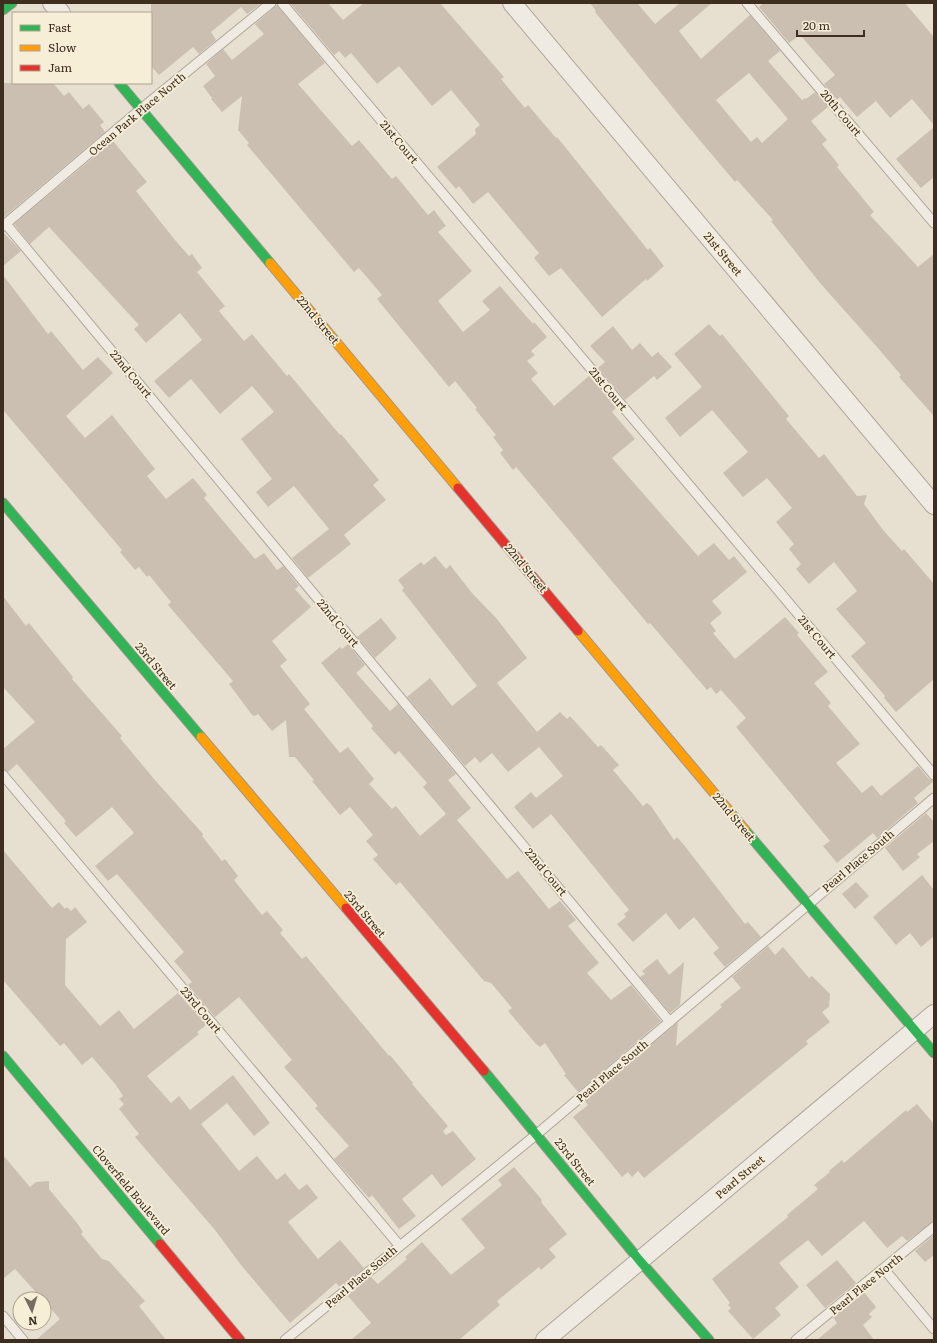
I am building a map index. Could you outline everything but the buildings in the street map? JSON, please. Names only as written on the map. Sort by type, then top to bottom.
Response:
[{"type":"street","points":[[3,10],[12,3]]},
{"type":"street","points":[[52,3],[60,12]]},
{"type":"street","name":"21st Street","points":[[512,3],[934,505]]},
{"type":"street","name":"22nd Street","points":[[120,84],[807,904],[934,1052]]},
{"type":"street","name":"23rd Street","points":[[3,503],[537,1134],[640,1261],[709,1340]]},
{"type":"street","name":"Pearl Street","points":[[545,1340],[934,1014]]},
{"type":"street","name":"Cloverfield Boulevard","points":[[3,1056],[240,1340]]},
{"type":"lane","name":"Ocean Park Place North","points":[[4,225],[141,109],[271,3]]},
{"type":"lane","name":"21st Court","points":[[282,3],[934,775]]},
{"type":"lane","name":"20th Court","points":[[747,3],[934,223]]},
{"type":"lane","name":"22nd Court","points":[[4,225],[670,1022]]},
{"type":"lane","name":"23rd Court","points":[[3,775],[399,1245]]},
{"type":"lane","name":"Pearl Place South","points":[[285,1340],[399,1245],[537,1134],[934,798]]},
{"type":"lane","name":"Pearl Place North","points":[[796,1340],[884,1270],[934,1226]]},
{"type":"lane","points":[[884,1270],[934,1329]]},
{"type":"lane","points":[[3,1316],[23,1340]]},
{"type":"traffic: fast","points":[[3,10],[12,3]]},
{"type":"traffic: fast","points":[[120,84],[270,263]]},
{"type":"traffic: fast","points":[[3,503],[201,737]]},
{"type":"traffic: fast","points":[[745,830],[934,1053]]},
{"type":"traffic: fast","points":[[3,1056],[160,1244]]},
{"type":"traffic: fast","points":[[484,1071],[640,1261],[709,1340]]},
{"type":"traffic: slow","points":[[270,263],[458,488]]},
{"type":"traffic: slow","points":[[578,631],[745,830]]},
{"type":"traffic: slow","points":[[201,737],[346,908]]},
{"type":"traffic: jam","points":[[458,488],[578,631]]},
{"type":"traffic: jam","points":[[346,908],[484,1071]]},
{"type":"traffic: jam","points":[[160,1244],[240,1340]]}]
